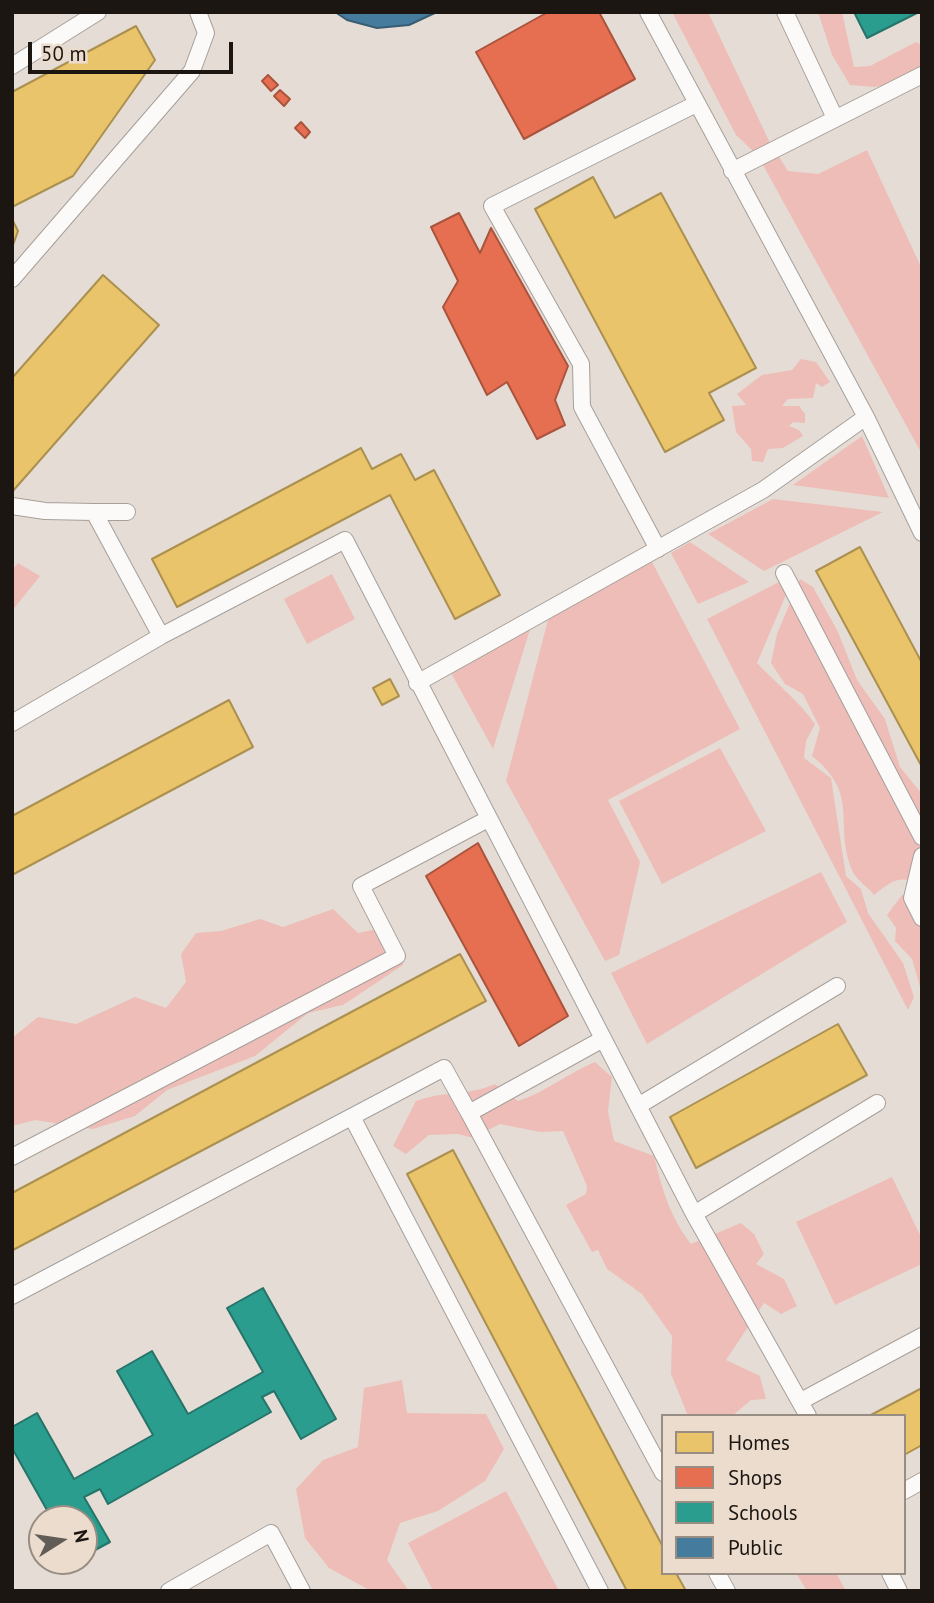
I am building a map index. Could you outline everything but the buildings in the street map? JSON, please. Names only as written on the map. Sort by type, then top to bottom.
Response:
[{"type":"lane","points":[[12,66],[98,12]]},
{"type":"lane","points":[[12,279],[192,71],[206,33],[198,12]]},
{"type":"lane","points":[[648,12],[866,417],[922,533]]},
{"type":"lane","points":[[785,12],[835,118]]},
{"type":"lane","points":[[732,171],[922,75]]},
{"type":"lane","points":[[651,546],[582,407],[581,364],[492,206],[696,104]]},
{"type":"lane","points":[[417,683],[651,546],[763,491],[866,417]]},
{"type":"lane","points":[[12,506],[45,511],[127,512]]},
{"type":"lane","points":[[94,512],[161,636]]},
{"type":"lane","points":[[12,723],[161,636],[345,540],[694,1214],[807,1414]]},
{"type":"lane","points":[[784,573],[922,837]]},
{"type":"lane","points":[[12,1157],[397,956],[360,886],[488,819]]},
{"type":"lane","points":[[922,856],[912,898],[922,918]]},
{"type":"lane","points":[[638,1106],[837,986]]},
{"type":"lane","points":[[469,1113],[603,1039]]},
{"type":"lane","points":[[12,1297],[444,1068],[661,1468]]},
{"type":"lane","points":[[694,1214],[877,1103]]},
{"type":"lane","points":[[352,1117],[600,1591]]},
{"type":"lane","points":[[800,1401],[922,1336]]},
{"type":"lane","points":[[906,1490],[922,1481]]},
{"type":"lane","points":[[170,1591],[271,1533],[302,1591]]},
{"type":"lane","points":[[718,1575],[727,1591]]},
{"type":"lane","points":[[891,1575],[899,1591]]},
{"type":"shaded area","points":[[672,12],[708,12],[770,143],[753,151],[736,135]]},
{"type":"shaded area","points":[[818,12],[842,12],[854,67],[870,66],[916,42],[922,45],[922,80],[874,87],[850,85],[832,55]]},
{"type":"shaded area","points":[[867,150],[922,269],[922,454],[763,165],[779,157],[788,171],[818,174]]},
{"type":"shaded area","points":[[801,359],[816,362],[830,382],[822,387],[816,383],[813,398],[788,399],[782,406],[799,406],[805,414],[805,423],[793,422],[789,426],[799,430],[803,436],[783,448],[768,449],[763,462],[752,461],[751,449],[736,432],[732,406],[746,405],[737,394],[762,375],[792,370]]},
{"type":"shaded area","points":[[862,436],[889,498],[793,485]]},
{"type":"shaded area","points":[[773,499],[883,512],[764,571],[708,534]]},
{"type":"shaded area","points":[[690,542],[749,582],[698,604],[671,553]]},
{"type":"shaded area","points":[[652,562],[740,729],[608,800],[640,862],[619,955],[605,961],[506,781],[549,616]]},
{"type":"shaded area","points":[[18,563],[40,576],[12,611],[12,570]]},
{"type":"shaded area","points":[[332,574],[355,619],[307,644],[284,599]]},
{"type":"shaded area","points":[[800,579],[813,587],[838,632],[857,680],[885,719],[900,767],[922,794],[920,883],[896,881],[874,895],[852,870],[847,853],[841,797],[827,770],[812,756],[820,728],[803,694],[785,684],[771,663],[777,634]]},
{"type":"shaded area","points":[[783,580],[788,590],[757,663],[815,724],[806,741],[804,758],[831,778],[846,876],[861,889],[868,913],[903,963],[914,997],[908,1010],[707,619]]},
{"type":"shaded area","points":[[532,623],[493,749],[450,671]]},
{"type":"shaded area","points":[[720,748],[766,831],[662,884],[619,801]]},
{"type":"shaded area","points":[[821,872],[847,922],[647,1044],[611,973]]},
{"type":"shaded area","points":[[902,895],[922,900],[922,994],[912,959],[895,941],[896,928],[887,915]]},
{"type":"shaded area","points":[[333,909],[358,933],[391,926],[403,965],[343,1005],[308,1013],[255,1056],[167,1090],[135,1116],[93,1129],[35,1120],[12,1126],[12,1038],[38,1017],[76,1024],[135,997],[166,1008],[186,982],[181,954],[196,933],[221,931],[260,919],[283,927]]},
{"type":"shaded area","points":[[595,1062],[612,1077],[608,1111],[614,1141],[654,1156],[677,1224],[691,1244],[741,1223],[754,1234],[764,1254],[756,1264],[784,1279],[797,1306],[781,1314],[764,1303],[726,1360],[760,1376],[766,1399],[751,1400],[734,1414],[687,1414],[671,1374],[672,1336],[642,1294],[607,1269],[598,1250],[592,1252],[566,1205],[586,1194],[587,1186],[563,1131],[540,1132],[500,1124],[473,1138],[458,1134],[429,1135],[406,1154],[393,1146],[416,1101],[474,1091],[495,1084],[518,1101]]},
{"type":"shaded area","points":[[892,1177],[922,1239],[922,1264],[835,1305],[796,1222]]},
{"type":"shaded area","points":[[402,1380],[407,1413],[486,1414],[504,1449],[485,1481],[438,1511],[400,1523],[387,1560],[409,1591],[371,1591],[329,1568],[305,1538],[296,1489],[323,1460],[358,1447],[364,1388]]},
{"type":"shaded area","points":[[506,1491],[559,1591],[433,1591],[408,1543]]},
{"type":"shaded area","points":[[797,1575],[837,1575],[846,1591],[807,1591]]}]
